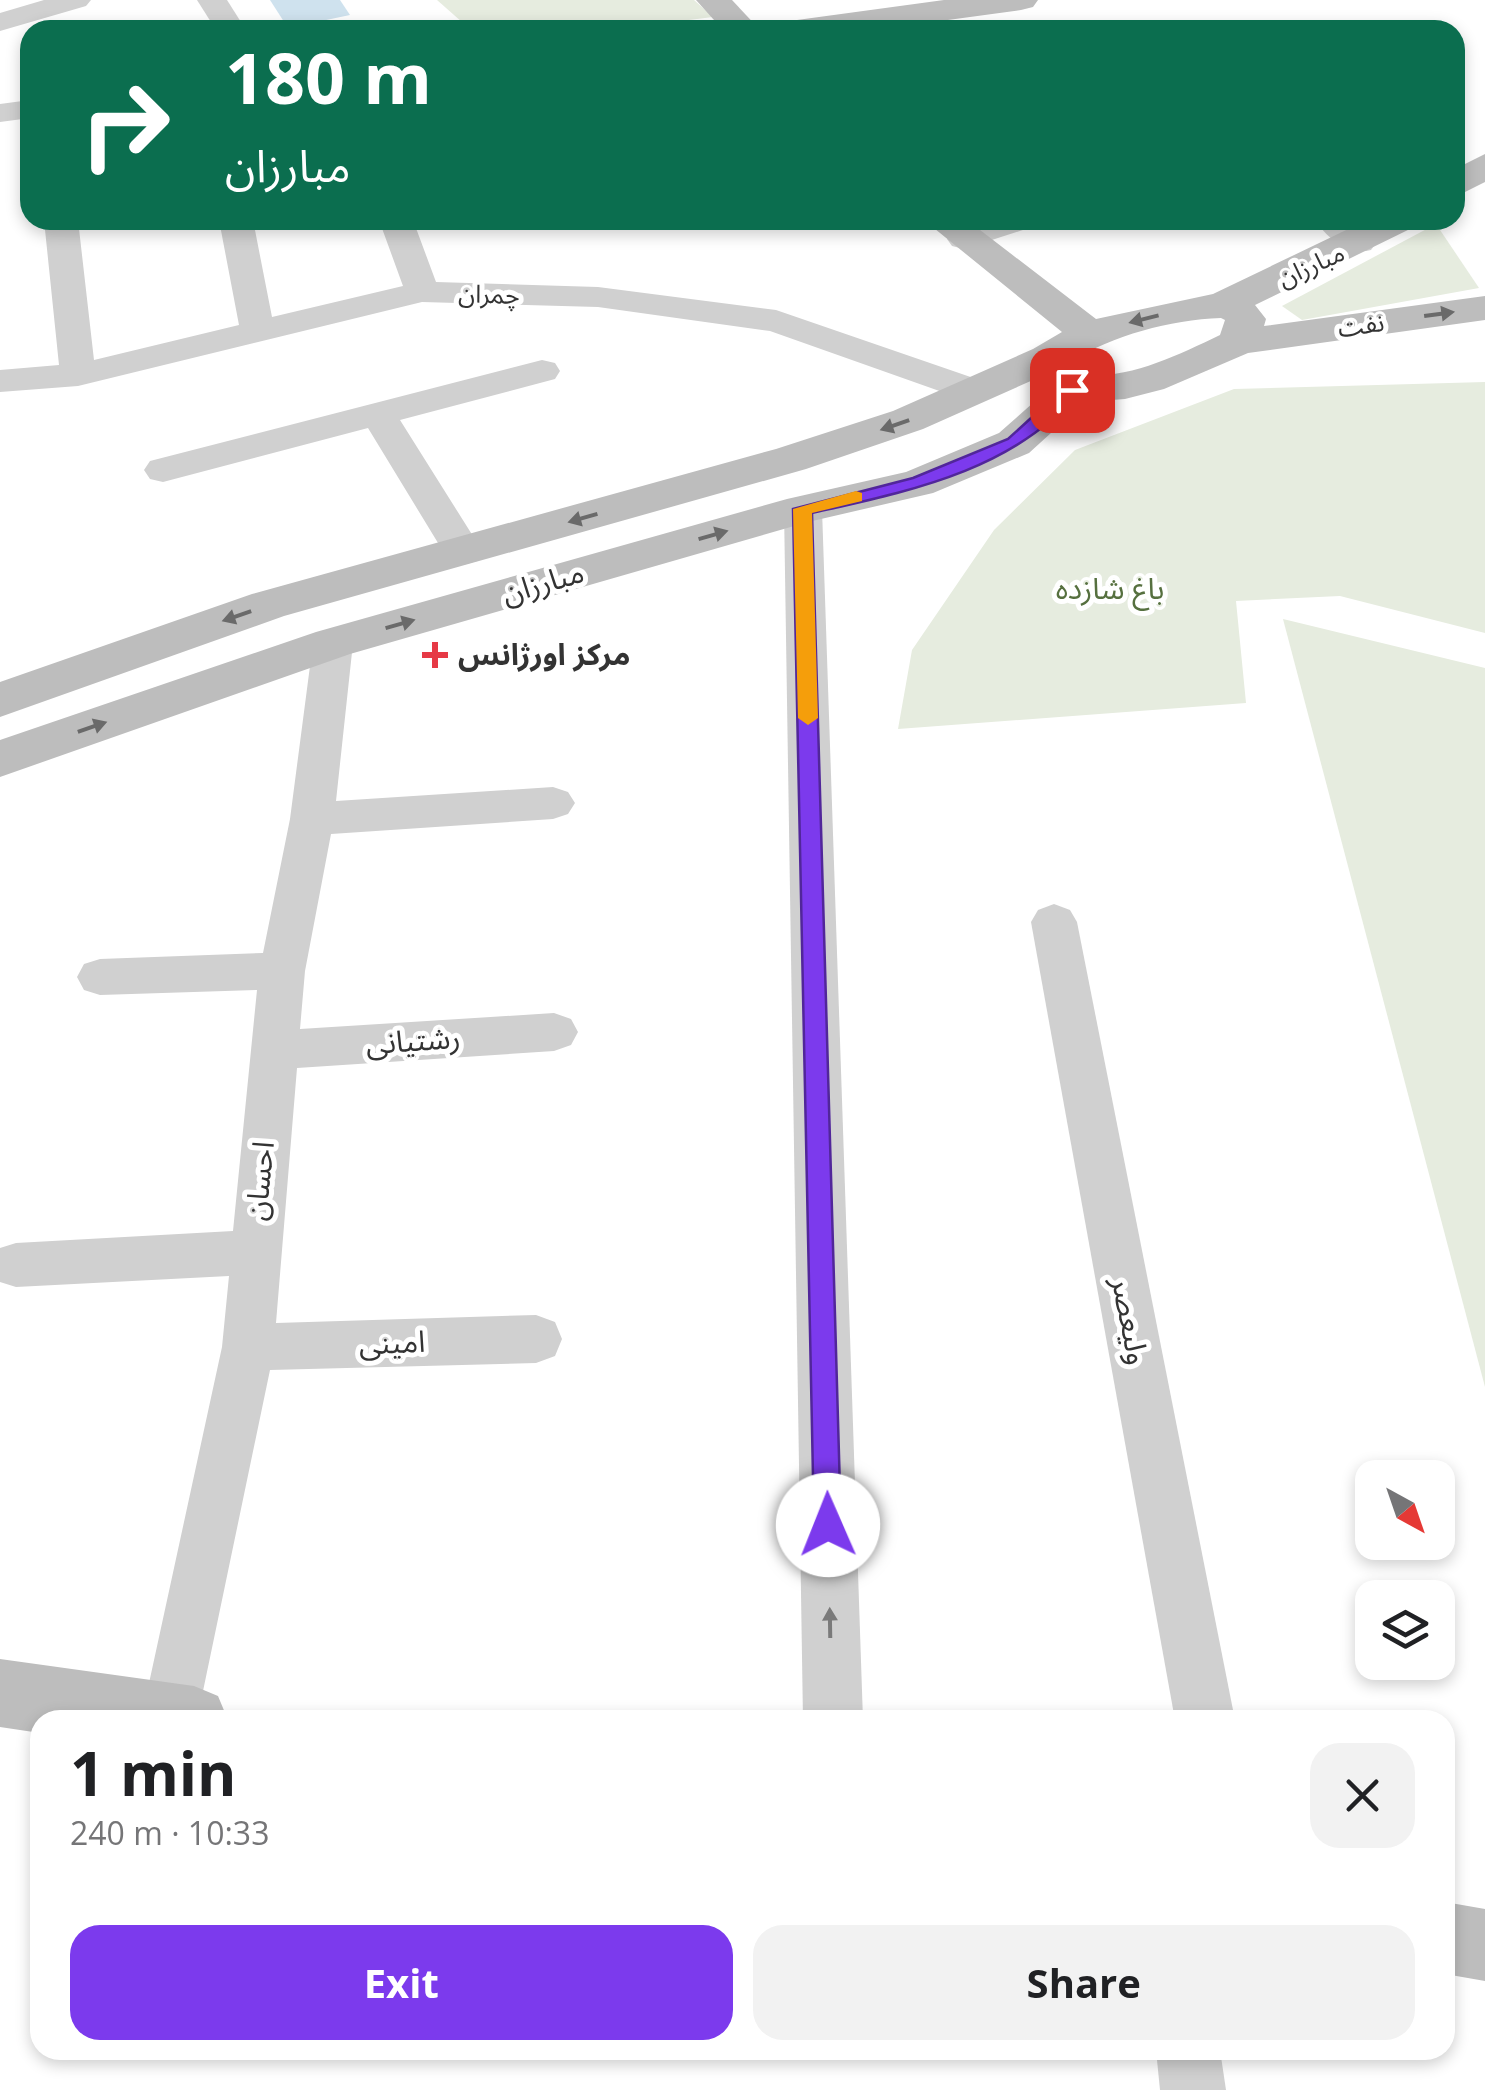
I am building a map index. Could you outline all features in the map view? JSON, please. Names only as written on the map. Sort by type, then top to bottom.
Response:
[{"type":"street","points":[[0,22],[76,0]]},
{"type":"street","points":[[713,0],[734,20]]},
{"type":"street","points":[[872,20],[1021,0]]},
{"type":"street","points":[[63,230],[78,375]]},
{"type":"street","points":[[238,230],[258,333]]},
{"type":"street","points":[[400,230],[422,292]]},
{"type":"street","points":[[954,230],[1088,334]]},
{"type":"street","name":"مبارزان","points":[[1229,324],[1345,232]]},
{"type":"street","name":"چمران","points":[[0,382],[78,375],[422,292],[598,297],[776,321],[975,391]]},
{"type":"street","name":"نفت","points":[[1060,374],[1088,334],[1182,310],[1229,324],[1485,308]]},
{"type":"street","points":[[1060,374],[1108,388],[1158,376],[1229,324]]},
{"type":"street","points":[[163,470],[542,371]]},
{"type":"street","name":"مبارزان","points":[[0,700],[312,593],[791,459],[908,420],[975,391],[1060,374]]},
{"type":"street","name":"مبارزان","points":[[0,759],[333,643],[802,509],[918,483],[1014,442],[1060,374]]},
{"type":"street","points":[[380,416],[463,552]]},
{"type":"street","points":[[802,509],[832,1710]]},
{"type":"street","points":[[312,593],[333,643]]},
{"type":"street","name":"احسان","points":[[182,1710],[248,1347],[253,1252],[282,971],[312,818],[333,643]]},
{"type":"street","points":[[312,818],[553,804]]},
{"type":"street","name":"ولیعصر","points":[[1054,922],[1203,1710]]},
{"type":"street","points":[[100,977],[282,971]]},
{"type":"street","name":"رشتیانی","points":[[273,1050],[554,1032]]},
{"type":"street","points":[[16,1265],[253,1252]]},
{"type":"street","name":"امینی","points":[[248,1347],[536,1339]]},
{"type":"street","points":[[0,1693],[123,1710]]},
{"type":"street","points":[[1189,2060],[1193,2090]]},
{"type":"green space","points":[[437,0],[694,0],[713,17],[689,20],[460,20]]},
{"type":"green space","points":[[1425,230],[1440,230],[1479,288],[1302,320],[1282,306]]},
{"type":"green space","name":"باغ شازده","points":[[1485,382],[1485,633],[1340,596],[1236,601],[1246,703],[898,729],[912,650],[994,530],[1075,450],[1234,389]]},
{"type":"green space","points":[[1283,619],[1485,668],[1485,1387]]},
{"type":"water","points":[[270,0],[340,0],[350,15],[326,20],[283,20]]},
{"type":"slow traffic","points":[[808,718],[802,509],[856,497]]},
{"type":"place","name":"مرکز اورژانس","points":[[435,655]]},
{"type":"route","points":[[828,1525],[802,509],[918,483],[1014,442],[1072,390]]}]
